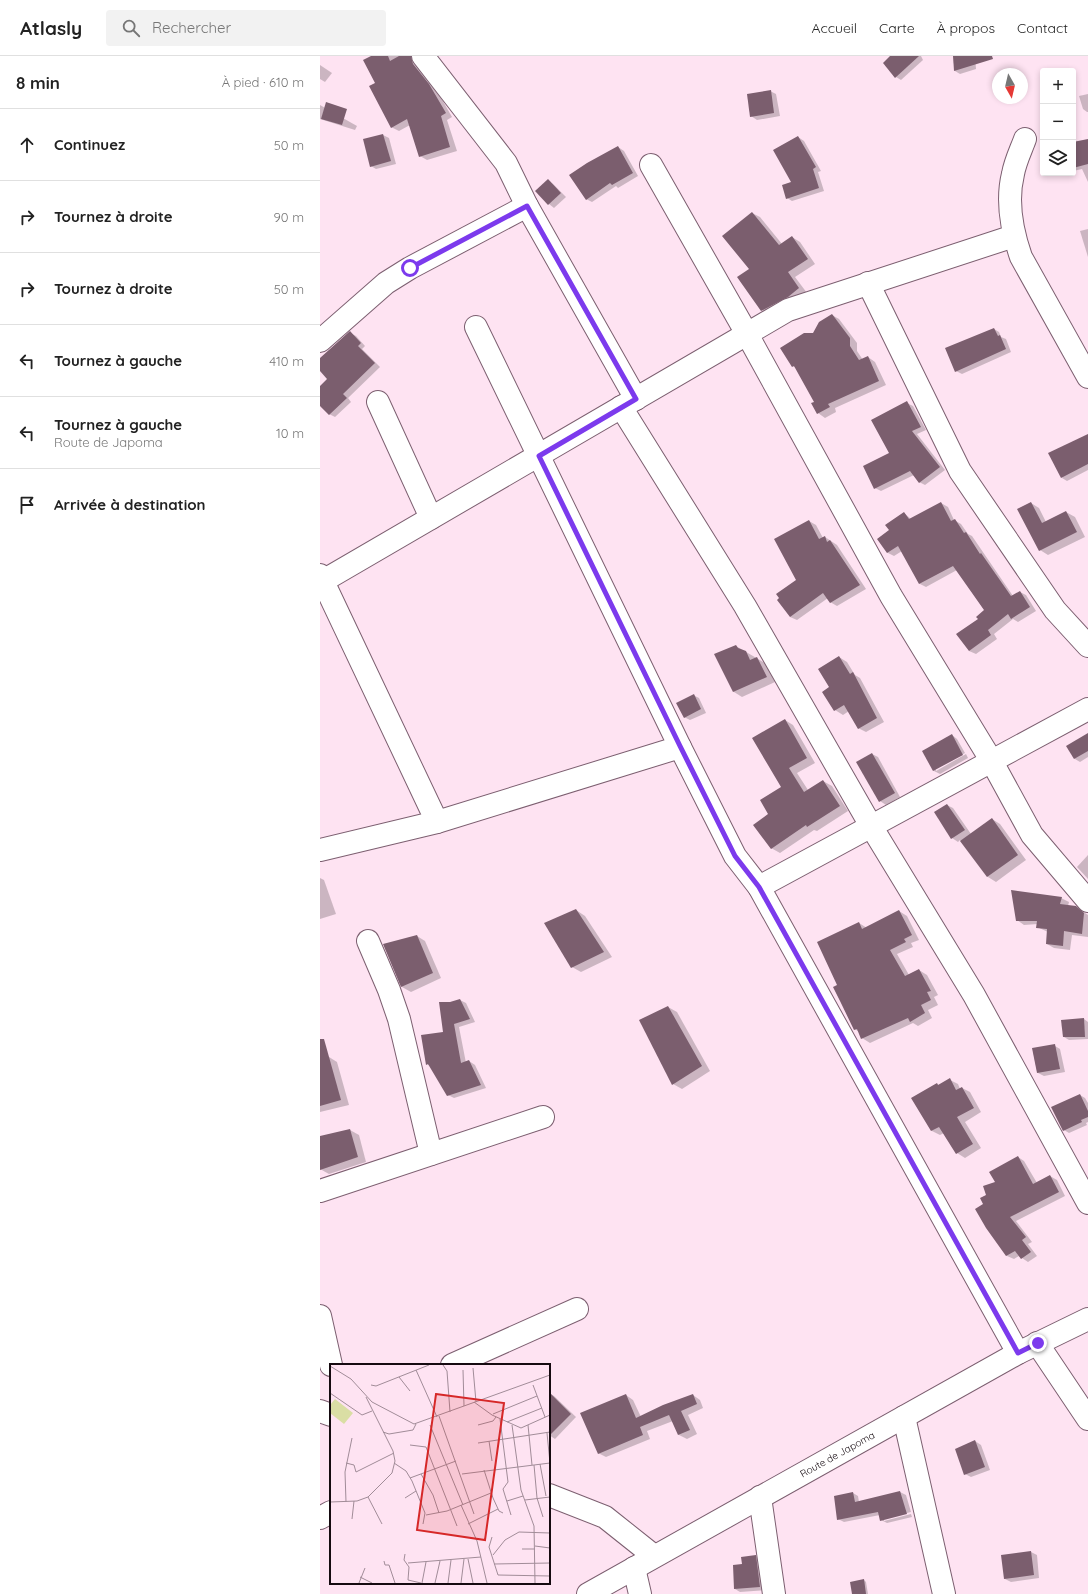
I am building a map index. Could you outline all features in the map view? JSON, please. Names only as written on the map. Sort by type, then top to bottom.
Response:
[{"type":"street","points":[[423,56],[506,163],[628,403],[871,826],[974,996],[1088,1203]]},
{"type":"street","points":[[1025,139],[1012,181],[1010,201],[1014,236],[1021,257],[1088,377]]},
{"type":"street","points":[[651,165],[747,334],[891,596],[991,760],[1032,835],[1088,902]]},
{"type":"street","points":[[320,341],[386,283],[410,268],[527,206]]},
{"type":"street","points":[[437,822],[322,578],[539,456],[788,310],[1014,236]]},
{"type":"street","points":[[868,283],[960,471],[1055,610],[1088,646]]},
{"type":"street","points":[[476,327],[735,856],[759,887],[1018,1353]]},
{"type":"street","points":[[378,402],[431,518]]},
{"type":"street","points":[[759,887],[1088,708]]},
{"type":"street","points":[[320,850],[437,822],[680,746]]},
{"type":"street","points":[[368,941],[389,990],[398,1018],[431,1154]]},
{"type":"street","points":[[320,1191],[543,1118]]},
{"type":"street","points":[[454,1364],[577,1309]]},
{"type":"street","points":[[320,1316],[331,1364]]},
{"type":"street","name":"Route de Japoma","points":[[588,1594],[1018,1353],[1088,1319]]},
{"type":"street","points":[[1038,1343],[1088,1419]]},
{"type":"street","points":[[320,1411],[330,1415]]},
{"type":"street","points":[[904,1417],[944,1594]]},
{"type":"street","points":[[550,1495],[605,1517],[654,1556]]},
{"type":"street","points":[[760,1497],[774,1594]]},
{"type":"street","points":[[320,1518],[330,1513]]},
{"type":"street","points":[[634,1568],[640,1594]]},
{"type":"building","points":[[371,56],[388,56],[390,61],[399,56],[411,56],[413,64],[429,84],[446,113],[441,116],[450,147],[419,157],[407,119],[391,128],[369,86],[375,83],[363,60]]},
{"type":"building","points":[[890,56],[919,56],[895,78],[883,63]]},
{"type":"building","points":[[953,56],[992,56],[993,59],[954,71]]},
{"type":"building","points":[[771,90],[774,113],[750,117],[747,94]]},
{"type":"building","points":[[326,102],[347,109],[342,125],[321,119]]},
{"type":"building","points":[[383,134],[391,161],[370,167],[363,139]]},
{"type":"building","points":[[798,136],[816,167],[813,169],[819,188],[786,199],[782,185],[791,182],[773,150]]},
{"type":"building","points":[[1088,139],[1088,164],[1076,167],[1076,141]]},
{"type":"building","points":[[618,146],[633,173],[612,185],[610,183],[586,200],[569,175]]},
{"type":"building","points":[[548,179],[561,193],[548,205],[535,191]]},
{"type":"building","points":[[752,212],[779,245],[792,236],[808,259],[788,272],[799,288],[788,297],[761,311],[737,277],[749,269],[722,236]]},
{"type":"building","points":[[832,314],[850,338],[850,346],[859,360],[868,356],[879,381],[828,404],[830,407],[817,414],[811,403],[814,402],[794,366],[792,367],[780,348],[804,333],[813,333],[819,322]]},
{"type":"building","points":[[994,328],[998,336],[1000,335],[1006,349],[955,372],[945,348]]},
{"type":"building","points":[[350,331],[361,343],[358,346],[375,363],[343,394],[347,398],[329,415],[320,406],[320,386],[327,379],[320,371],[320,358]]},
{"type":"building","points":[[907,401],[921,427],[912,431],[940,467],[919,483],[910,471],[874,489],[863,466],[889,453],[871,420]]},
{"type":"building","points":[[1088,434],[1088,464],[1061,478],[1048,453]]},
{"type":"building","points":[[941,502],[951,521],[955,519],[964,533],[966,532],[980,554],[981,553],[1011,596],[1020,591],[1030,607],[1011,619],[1008,614],[988,630],[991,635],[969,651],[956,634],[978,619],[976,617],[984,610],[953,566],[919,584],[898,546],[887,553],[877,539],[889,530],[885,525],[904,512],[909,519]]},
{"type":"building","points":[[1031,502],[1042,523],[1066,511],[1077,532],[1039,551],[1017,509]]},
{"type":"building","points":[[809,520],[819,539],[825,536],[827,542],[830,540],[860,585],[830,603],[823,593],[790,617],[777,600],[779,598],[776,594],[796,580],[774,539]]},
{"type":"building","points":[[736,645],[738,648],[746,651],[750,660],[757,657],[767,677],[733,692],[714,654]]},
{"type":"building","points":[[839,656],[850,674],[853,672],[877,718],[858,729],[844,705],[834,711],[822,692],[829,687],[818,669]]},
{"type":"building","points":[[694,694],[701,709],[684,718],[676,703]]},
{"type":"building","points":[[785,719],[807,758],[789,768],[804,792],[823,780],[840,806],[807,827],[806,825],[771,849],[753,825],[768,814],[760,800],[781,787],[752,738]]},
{"type":"building","points":[[1088,733],[1088,751],[1074,759],[1066,746]]},
{"type":"building","points":[[952,734],[963,755],[933,771],[922,751]]},
{"type":"building","points":[[872,753],[895,793],[879,802],[856,762]]},
{"type":"building","points":[[947,804],[965,830],[951,839],[934,812]]},
{"type":"building","points":[[992,818],[1018,855],[987,877],[960,841]]},
{"type":"building","points":[[1011,890],[1062,897],[1060,904],[1076,906],[1084,913],[1082,934],[1064,931],[1063,946],[1046,944],[1047,929],[1036,928],[1037,921],[1016,921]]},
{"type":"building","points":[[576,909],[604,952],[571,968],[544,923]]},
{"type":"building","points":[[899,910],[912,935],[904,939],[906,942],[890,950],[905,976],[919,969],[931,991],[927,992],[931,1000],[921,1005],[925,1013],[910,1022],[908,1018],[861,1039],[857,1029],[854,1030],[833,987],[837,985],[817,942],[859,922],[862,929]]},
{"type":"building","points":[[417,935],[433,973],[401,987],[383,944]]},
{"type":"building","points":[[460,999],[470,1019],[454,1024],[461,1063],[469,1060],[481,1085],[447,1096],[428,1064],[426,1065],[421,1035],[443,1032],[439,1002],[450,1002]]},
{"type":"building","points":[[668,1006],[702,1066],[672,1085],[639,1020]]},
{"type":"building","points":[[1084,1018],[1085,1037],[1063,1037],[1061,1020]]},
{"type":"building","points":[[320,1039],[324,1039],[341,1100],[320,1106]]},
{"type":"building","points":[[1055,1044],[1060,1069],[1037,1073],[1032,1048]]},
{"type":"building","points":[[950,1078],[956,1090],[962,1087],[974,1108],[957,1117],[973,1144],[956,1154],[939,1127],[931,1131],[911,1098],[937,1083],[938,1085]]},
{"type":"building","points":[[1080,1094],[1088,1111],[1088,1117],[1081,1120],[1082,1122],[1063,1131],[1051,1107]]},
{"type":"building","points":[[350,1129],[358,1157],[320,1170],[320,1136]]},
{"type":"building","points":[[1018,1156],[1033,1184],[1050,1175],[1059,1192],[1010,1217],[1026,1237],[1022,1240],[1031,1252],[1021,1259],[1015,1251],[1006,1256],[986,1228],[975,1209],[983,1204],[980,1198],[986,1195],[983,1186],[995,1182],[989,1172]]},
{"type":"building","points":[[550,1393],[571,1414],[550,1435]]},
{"type":"building","points":[[626,1394],[636,1418],[663,1405],[693,1394],[697,1404],[681,1411],[690,1430],[678,1435],[669,1415],[640,1427],[643,1435],[598,1454],[580,1413]]},
{"type":"building","points":[[975,1440],[985,1467],[964,1475],[955,1449]]},
{"type":"building","points":[[900,1491],[907,1514],[880,1521],[878,1512],[837,1520],[834,1496],[853,1492],[855,1502]]},
{"type":"building","points":[[1031,1551],[1034,1575],[1004,1579],[1001,1555]]},
{"type":"building","points":[[756,1555],[760,1587],[734,1589],[733,1565],[742,1564],[741,1557]]},
{"type":"building","points":[[864,1579],[866,1594],[852,1594],[850,1582]]},
{"type":"route","points":[[410,268],[527,206],[636,399],[539,456],[735,856],[759,887],[1018,1353],[1038,1343]]}]
